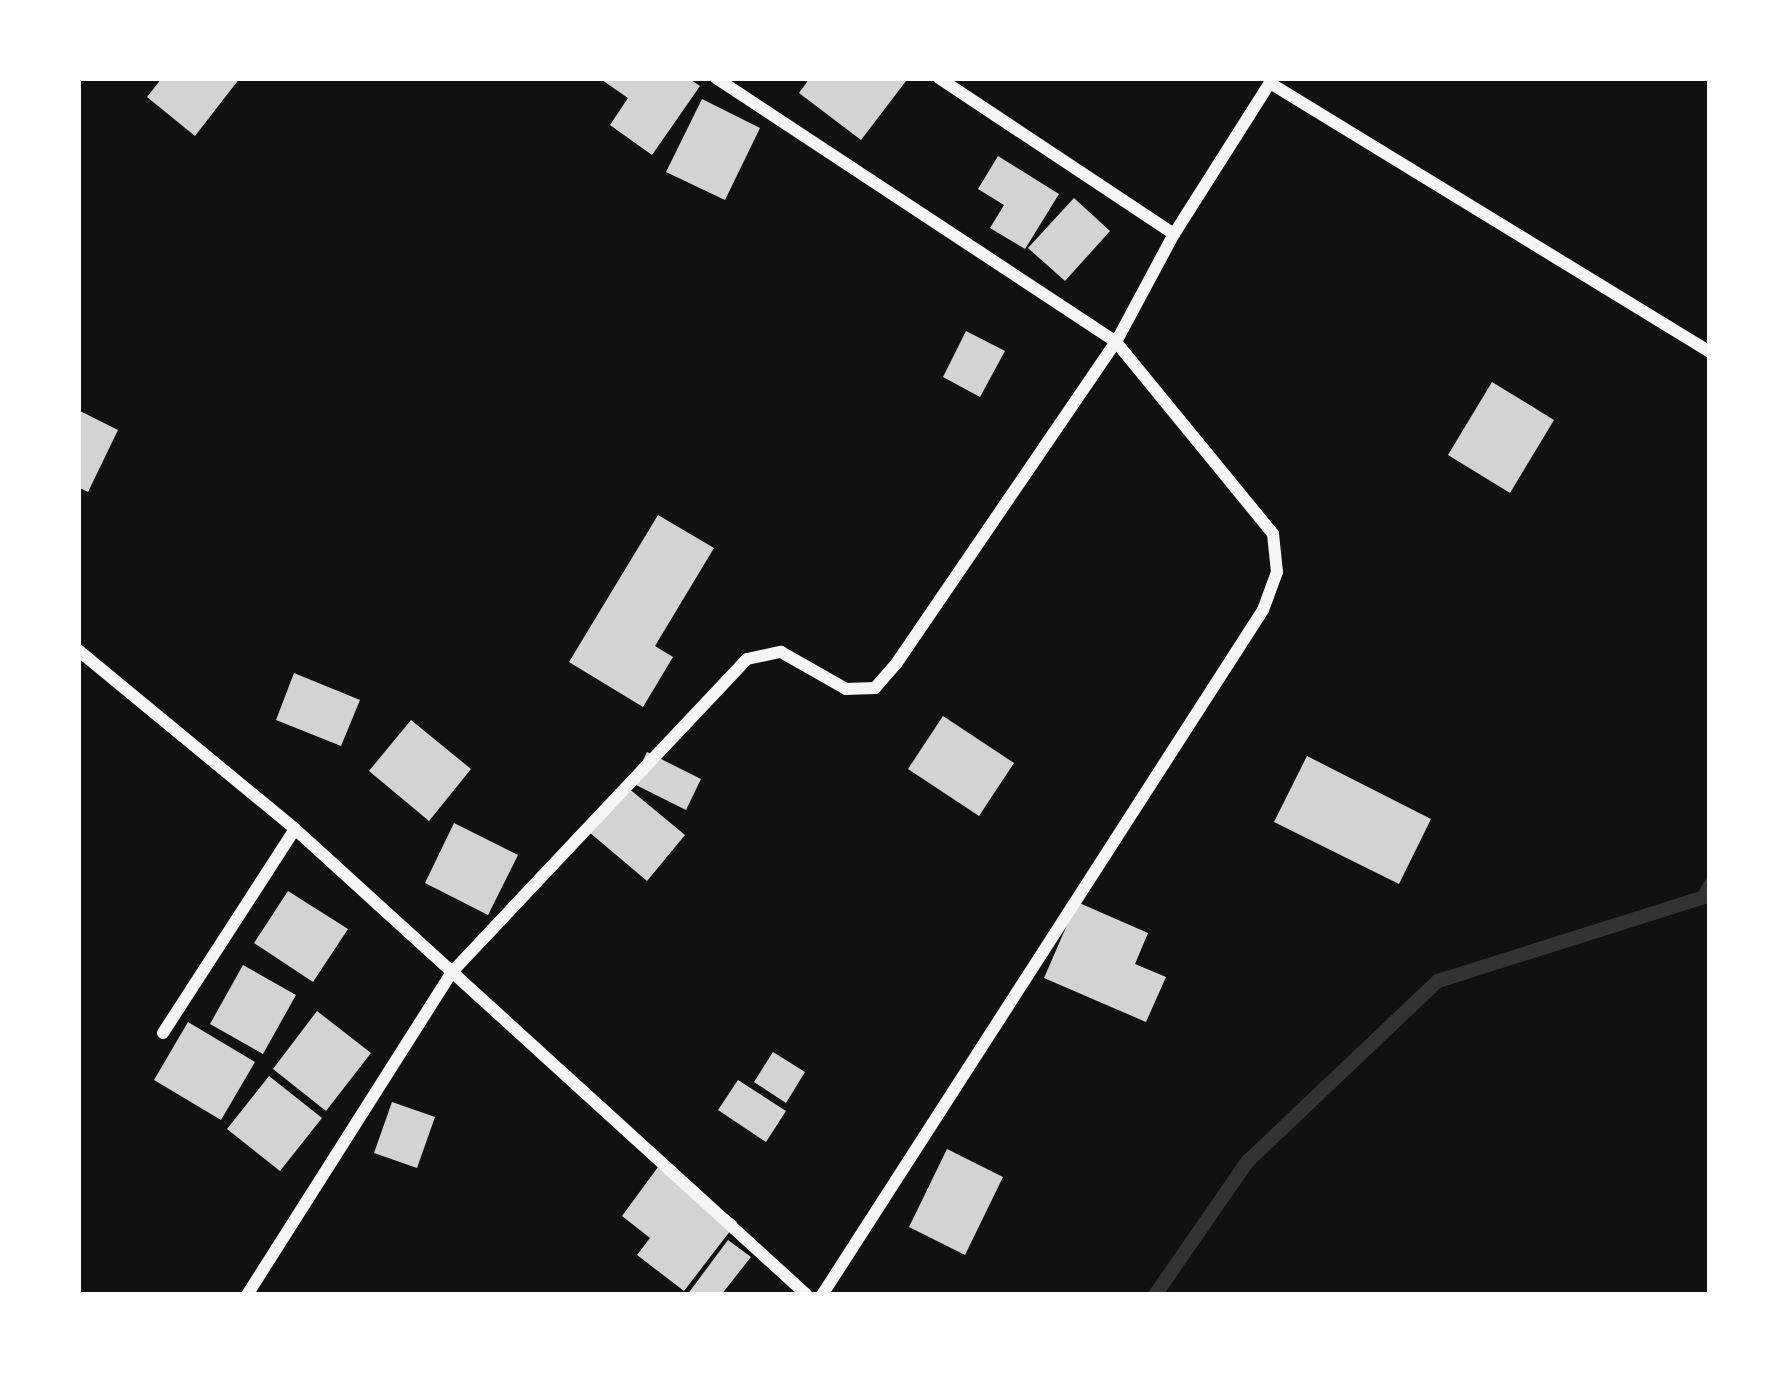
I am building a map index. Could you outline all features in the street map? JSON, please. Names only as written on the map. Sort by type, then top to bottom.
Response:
[{"type":"street","points":[[716,78],[1116,342],[1273,534],[1277,572],[1263,610],[822,1295]]},
{"type":"street","points":[[939,78],[1174,234]]},
{"type":"street","points":[[247,1295],[452,972],[747,659],[781,652],[846,689],[875,688],[921,631],[1116,342],[1174,234],[1271,80],[1710,352]]},
{"type":"street","points":[[78,650],[295,829],[807,1295]]},
{"type":"street","points":[[163,1034],[295,829]]},
{"type":"building","points":[[162,78],[240,78],[195,136],[147,97]]},
{"type":"building","points":[[599,78],[688,78],[700,86],[652,155],[610,125],[628,98]]},
{"type":"building","points":[[810,78],[906,81],[861,140],[799,93]]},
{"type":"building","points":[[702,99],[760,128],[725,200],[666,172]]},
{"type":"building","points":[[998,156],[1059,194],[1025,249],[990,228],[1004,205],[978,189]]},
{"type":"building","points":[[1074,198],[1110,231],[1065,281],[1028,248]]},
{"type":"building","points":[[966,331],[1005,351],[980,397],[943,377]]},
{"type":"building","points":[[1492,382],[1554,420],[1510,493],[1448,455]]},
{"type":"building","points":[[78,410],[118,430],[88,492],[78,487]]},
{"type":"building","points":[[658,515],[714,548],[655,646],[673,657],[643,707],[569,662]]},
{"type":"building","points":[[294,673],[360,700],[341,746],[276,720]]},
{"type":"building","points":[[943,716],[1014,763],[979,816],[908,769]]},
{"type":"building","points":[[411,720],[471,769],[429,821],[369,771]]},
{"type":"building","points":[[647,752],[701,779],[686,810],[632,783]]},
{"type":"building","points":[[1307,756],[1431,819],[1399,884],[1274,822]]},
{"type":"building","points":[[627,787],[685,835],[647,881],[589,832]]},
{"type":"building","points":[[454,823],[518,855],[488,915],[425,883]]},
{"type":"building","points":[[288,891],[348,929],[313,982],[254,943]]},
{"type":"building","points":[[1077,902],[1148,933],[1135,964],[1166,977],[1146,1022],[1044,978]]},
{"type":"building","points":[[243,965],[296,995],[263,1054],[210,1024]]},
{"type":"building","points":[[317,1011],[371,1053],[326,1111],[273,1069]]},
{"type":"building","points":[[188,1022],[255,1062],[221,1120],[154,1080]]},
{"type":"building","points":[[773,1052],[805,1072],[786,1103],[754,1082]]},
{"type":"building","points":[[269,1076],[322,1118],[280,1171],[227,1129]]},
{"type":"building","points":[[738,1080],[786,1111],[766,1142],[718,1110]]},
{"type":"building","points":[[392,1102],[435,1117],[417,1168],[374,1153]]},
{"type":"building","points":[[947,1149],[1003,1177],[965,1255],[909,1227]]},
{"type":"building","points":[[661,1163],[737,1222],[684,1291],[637,1255],[650,1238],[622,1216]]},
{"type":"building","points":[[728,1240],[751,1257],[721,1295],[687,1295]]},
{"type":"waterway","points":[[1155,1295],[1247,1162],[1438,981],[1704,897],[1710,885]]}]
